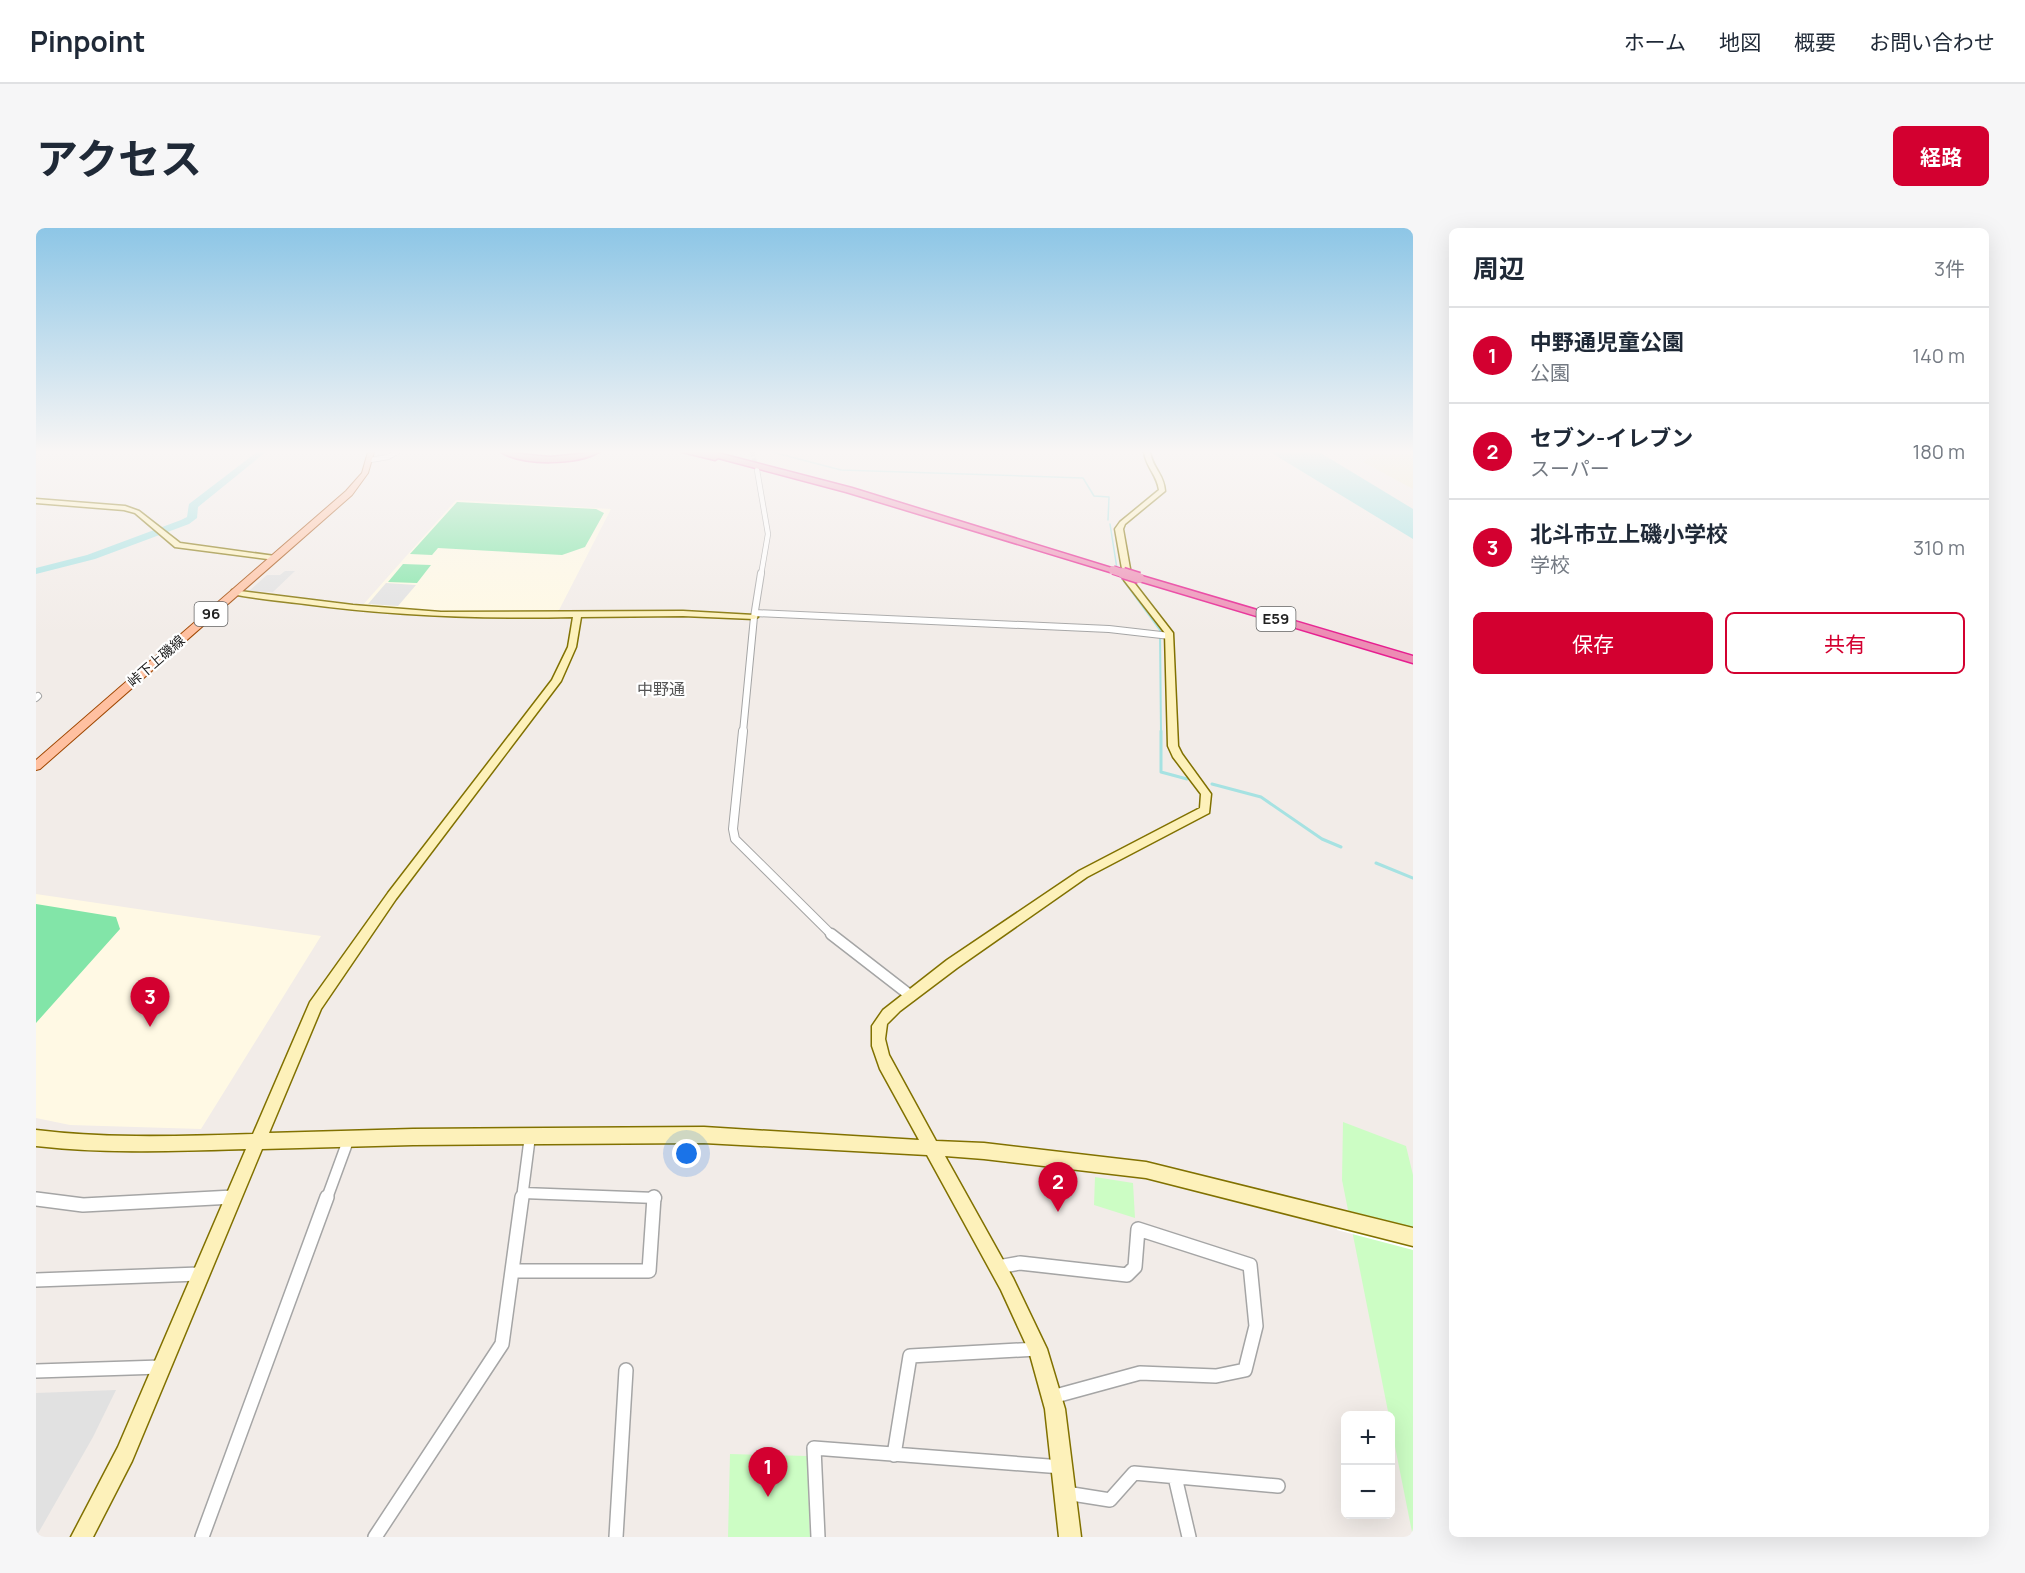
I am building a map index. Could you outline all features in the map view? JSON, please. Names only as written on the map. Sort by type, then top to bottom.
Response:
[{"type":"highway","name":"E59","points":[[926,513],[1413,660]]},
{"type":"highway","name":"E59","points":[[937,513],[1048,550]]},
{"type":"main road","name":"峠下上磯線","points":[[36,766],[325,513]]},
{"type":"street","points":[[137,513],[165,537],[187,547],[275,558]]},
{"type":"street","points":[[764,513],[768,534],[754,615],[733,829],[735,839],[832,936],[911,996]]},
{"type":"street","points":[[1070,1537],[1052,1397],[1038,1349],[998,1267],[885,1064],[877,1032],[883,1017],[952,964],[1083,874],[1205,810],[1206,794],[1177,755],[1173,746],[1163,635],[1167,628],[1128,580],[1119,529],[1134,513]]},
{"type":"street","points":[[235,592],[362,609],[440,615],[754,615],[1055,626],[1163,635]]},
{"type":"street","points":[[82,1537],[125,1454],[199,1274],[315,1006],[392,896],[556,681],[572,646],[578,615]]},
{"type":"street","points":[[36,1138],[114,1144],[349,1138],[705,1135],[1017,1153],[1146,1170],[1413,1237]]},
{"type":"street","points":[[375,1537],[502,1344],[530,1136]]},
{"type":"street","points":[[202,1537],[349,1138]]},
{"type":"street","points":[[513,1271],[649,1271],[656,1197],[523,1193]]},
{"type":"street","points":[[36,1199],[82,1205],[233,1197]]},
{"type":"street","points":[[998,1267],[1020,1263],[1127,1275],[1136,1267],[1138,1229],[1250,1265],[1256,1326],[1245,1370],[1216,1376],[1140,1373],[1052,1397]]},
{"type":"street","points":[[36,1280],[199,1274]]},
{"type":"street","points":[[894,1455],[910,1356],[1038,1349]]},
{"type":"street","points":[[36,1371],[160,1367]]},
{"type":"street","points":[[616,1537],[626,1370]]},
{"type":"street","points":[[818,1537],[814,1448],[1062,1467]]},
{"type":"street","points":[[1065,1493],[1110,1500],[1134,1473],[1278,1486]]},
{"type":"street","points":[[1175,1477],[1189,1537]]},
{"type":"shaded area","points":[[444,513],[609,513],[558,612],[456,612],[362,606]]},
{"type":"shaded area","points":[[285,571],[295,571],[273,592],[249,591],[267,575],[280,575]]},
{"type":"shaded area","points":[[386,583],[416,585],[398,606],[368,604]]},
{"type":"shaded area","points":[[36,894],[321,936],[201,1129],[70,1125],[36,1118]]},
{"type":"shaded area","points":[[116,1390],[93,1437],[36,1537],[36,1393]]},
{"type":"green space","points":[[447,513],[604,513],[585,547],[562,555],[438,548],[432,555],[410,554]]},
{"type":"green space","points":[[403,564],[431,565],[417,583],[388,582]]},
{"type":"green space","points":[[36,904],[116,917],[120,929],[36,1023]]},
{"type":"green space","points":[[1343,1122],[1406,1146],[1413,1175],[1413,1537],[1395,1446],[1395,1411],[1388,1411],[1342,1180]]},
{"type":"green space","points":[[1095,1177],[1133,1183],[1135,1218],[1094,1205]]},
{"type":"green space","points":[[730,1454],[807,1456],[810,1537],[728,1537]]},
{"type":"water","points":[[1370,513],[1413,513],[1413,539]]},
{"type":"pier","points":[[1334,1207],[1413,1227],[1413,1250],[1337,1230]]},
{"type":"waterway","points":[[36,571],[91,557],[185,522],[192,518],[192,513]]},
{"type":"waterway","points":[[1108,513],[1108,520]]},
{"type":"waterway","points":[[1110,524],[1118,575]]},
{"type":"waterway","points":[[1118,573],[1160,630],[1161,732]]},
{"type":"waterway","points":[[1161,732],[1161,772],[1187,779]]},
{"type":"waterway","points":[[1212,784],[1261,797],[1322,839],[1341,847]]},
{"type":"waterway","points":[[1376,863],[1413,878]]},
{"type":"place","name":"北斗市立上磯小学校","points":[[150,1027]]},
{"type":"place","name":"セブン-イレブン","points":[[1058,1212]]},
{"type":"place","name":"中野通児童公園","points":[[768,1497]]},
{"type":"district","name":"中野通","points":[[661,689]]}]
